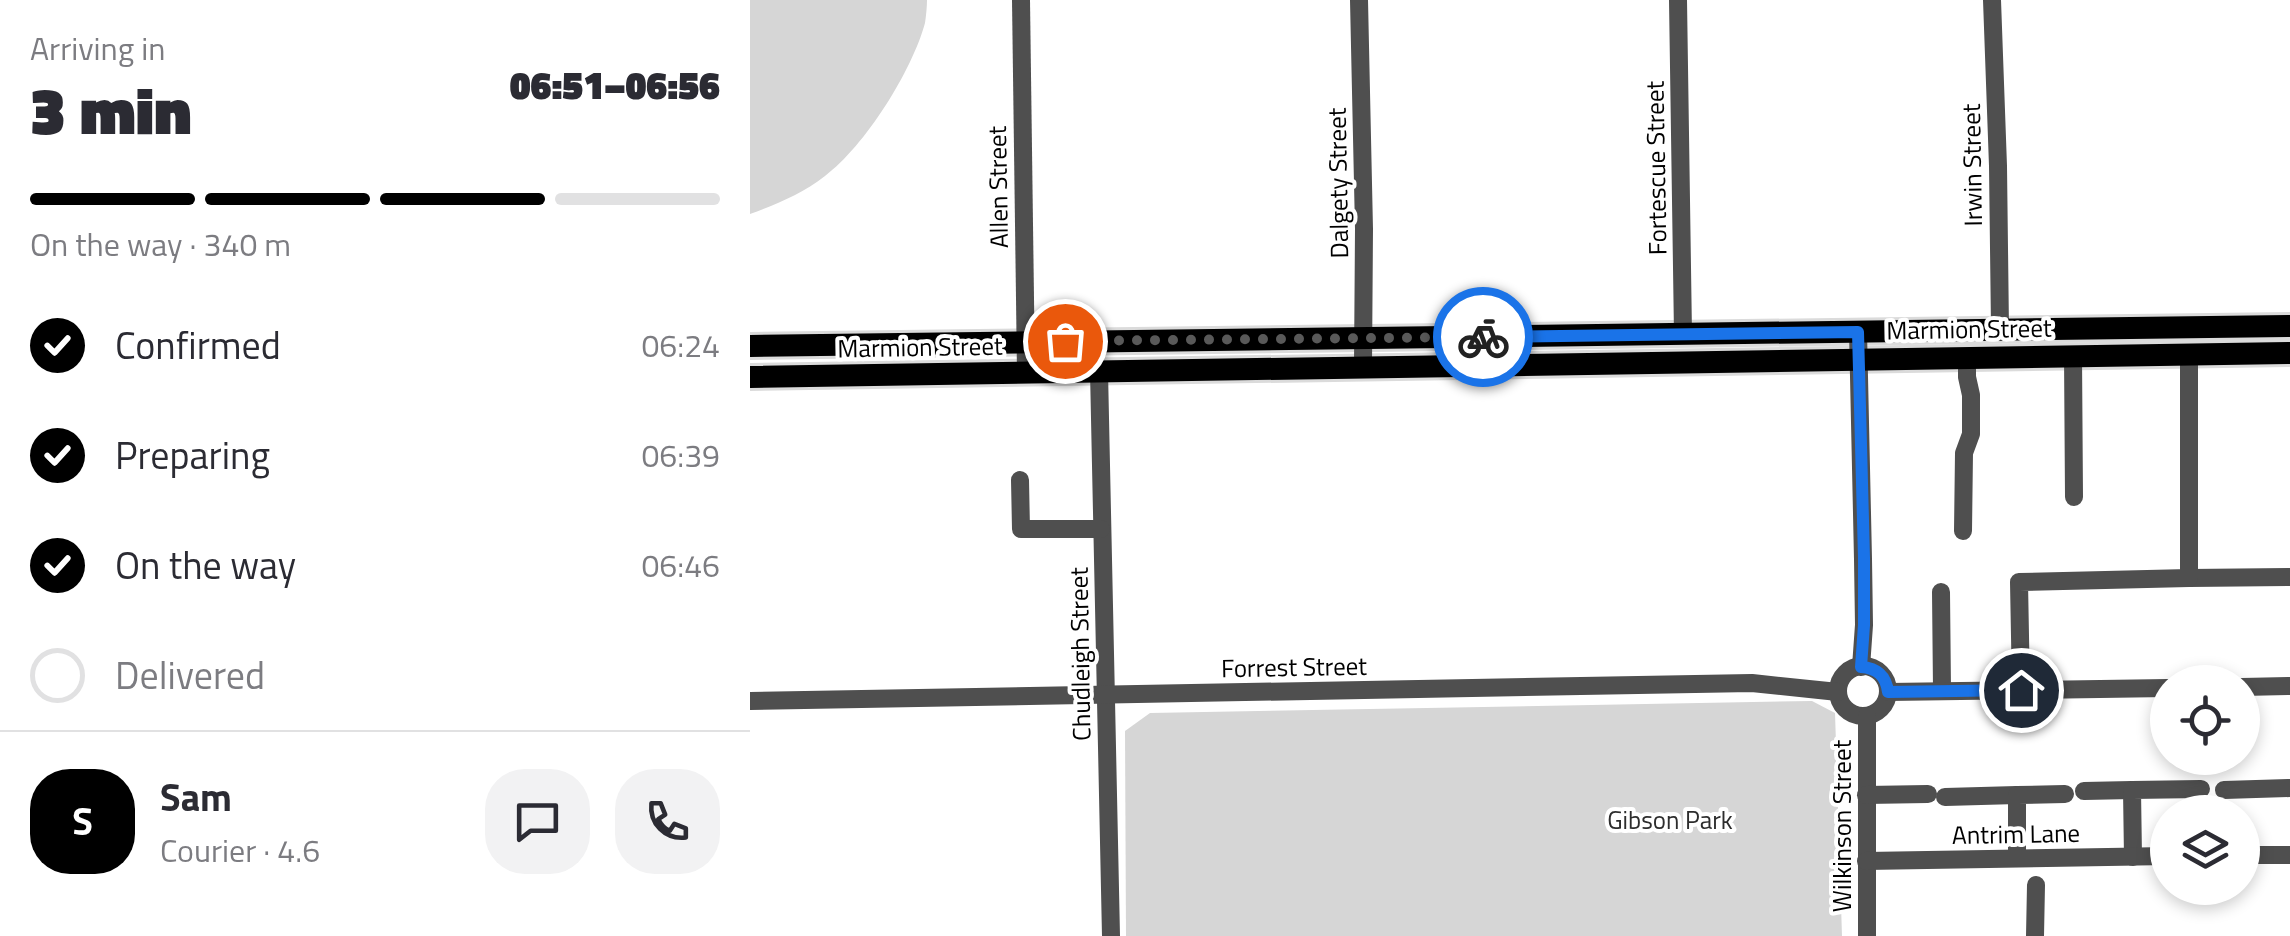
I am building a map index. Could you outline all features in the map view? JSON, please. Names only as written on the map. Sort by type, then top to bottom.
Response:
[{"type":"main road","name":"Marmion Street","points":[[750,346],[2290,326]]},
{"type":"main road","name":"Marmion Street","points":[[750,377],[2290,353]]},
{"type":"street","name":"Allen Street","points":[[1020,0],[1026,373]]},
{"type":"street","name":"Dalgety Street","points":[[1359,0],[1363,366]]},
{"type":"street","name":"Fortescue Street","points":[[1678,0],[1683,334]]},
{"type":"street","name":"Irwin Street","points":[[1992,0],[2000,330]]},
{"type":"street","points":[[1858,332],[1864,625],[1861,667]]},
{"type":"street","points":[[2189,354],[2189,578]]},
{"type":"street","points":[[2073,355],[2074,496]]},
{"type":"street","points":[[1963,531],[1964,453],[1971,414],[1967,356]]},
{"type":"street","name":"Chudleigh Street","points":[[1099,372],[1110,936]]},
{"type":"street","points":[[1020,480],[1021,529],[1102,529]]},
{"type":"street","points":[[2021,690],[2019,582],[2290,577]]},
{"type":"street","points":[[1942,592],[1942,690]]},
{"type":"street","points":[[1861,667],[1883,676],[1888,692],[1882,707],[1867,716],[1848,711],[1838,692],[1847,672],[1861,667]]},
{"type":"street","name":"Forrest Street","points":[[750,700],[1752,683],[1838,692]]},
{"type":"street","points":[[2260,687],[2290,686]]},
{"type":"street","points":[[1888,692],[2150,688]]},
{"type":"street","name":"Wilkinson Street","points":[[1867,716],[1867,936]]},
{"type":"street","points":[[2224,790],[2290,788]]},
{"type":"street","points":[[2132,790],[2133,857]]},
{"type":"street","points":[[1866,795],[2200,790]]},
{"type":"street","points":[[2017,795],[2017,858]]},
{"type":"street","points":[[2260,856],[2290,855]]},
{"type":"street","name":"Antrim Lane","points":[[1866,861],[2150,857]]},
{"type":"street","points":[[2035,936],[2036,885]]},
{"type":"green space","points":[[750,0],[927,0],[925,23],[910,63],[856,146],[807,188],[750,214]]},
{"type":"green space","name":"Gibson Park","points":[[1812,701],[1835,713],[1842,936],[1126,936],[1125,731],[1150,713]]},
{"type":"way so far","points":[[1065,341],[1483,337]]},
{"type":"route","points":[[1483,337],[1858,332],[1864,558],[1861,667],[1883,676],[1888,692],[2021,690]]}]
